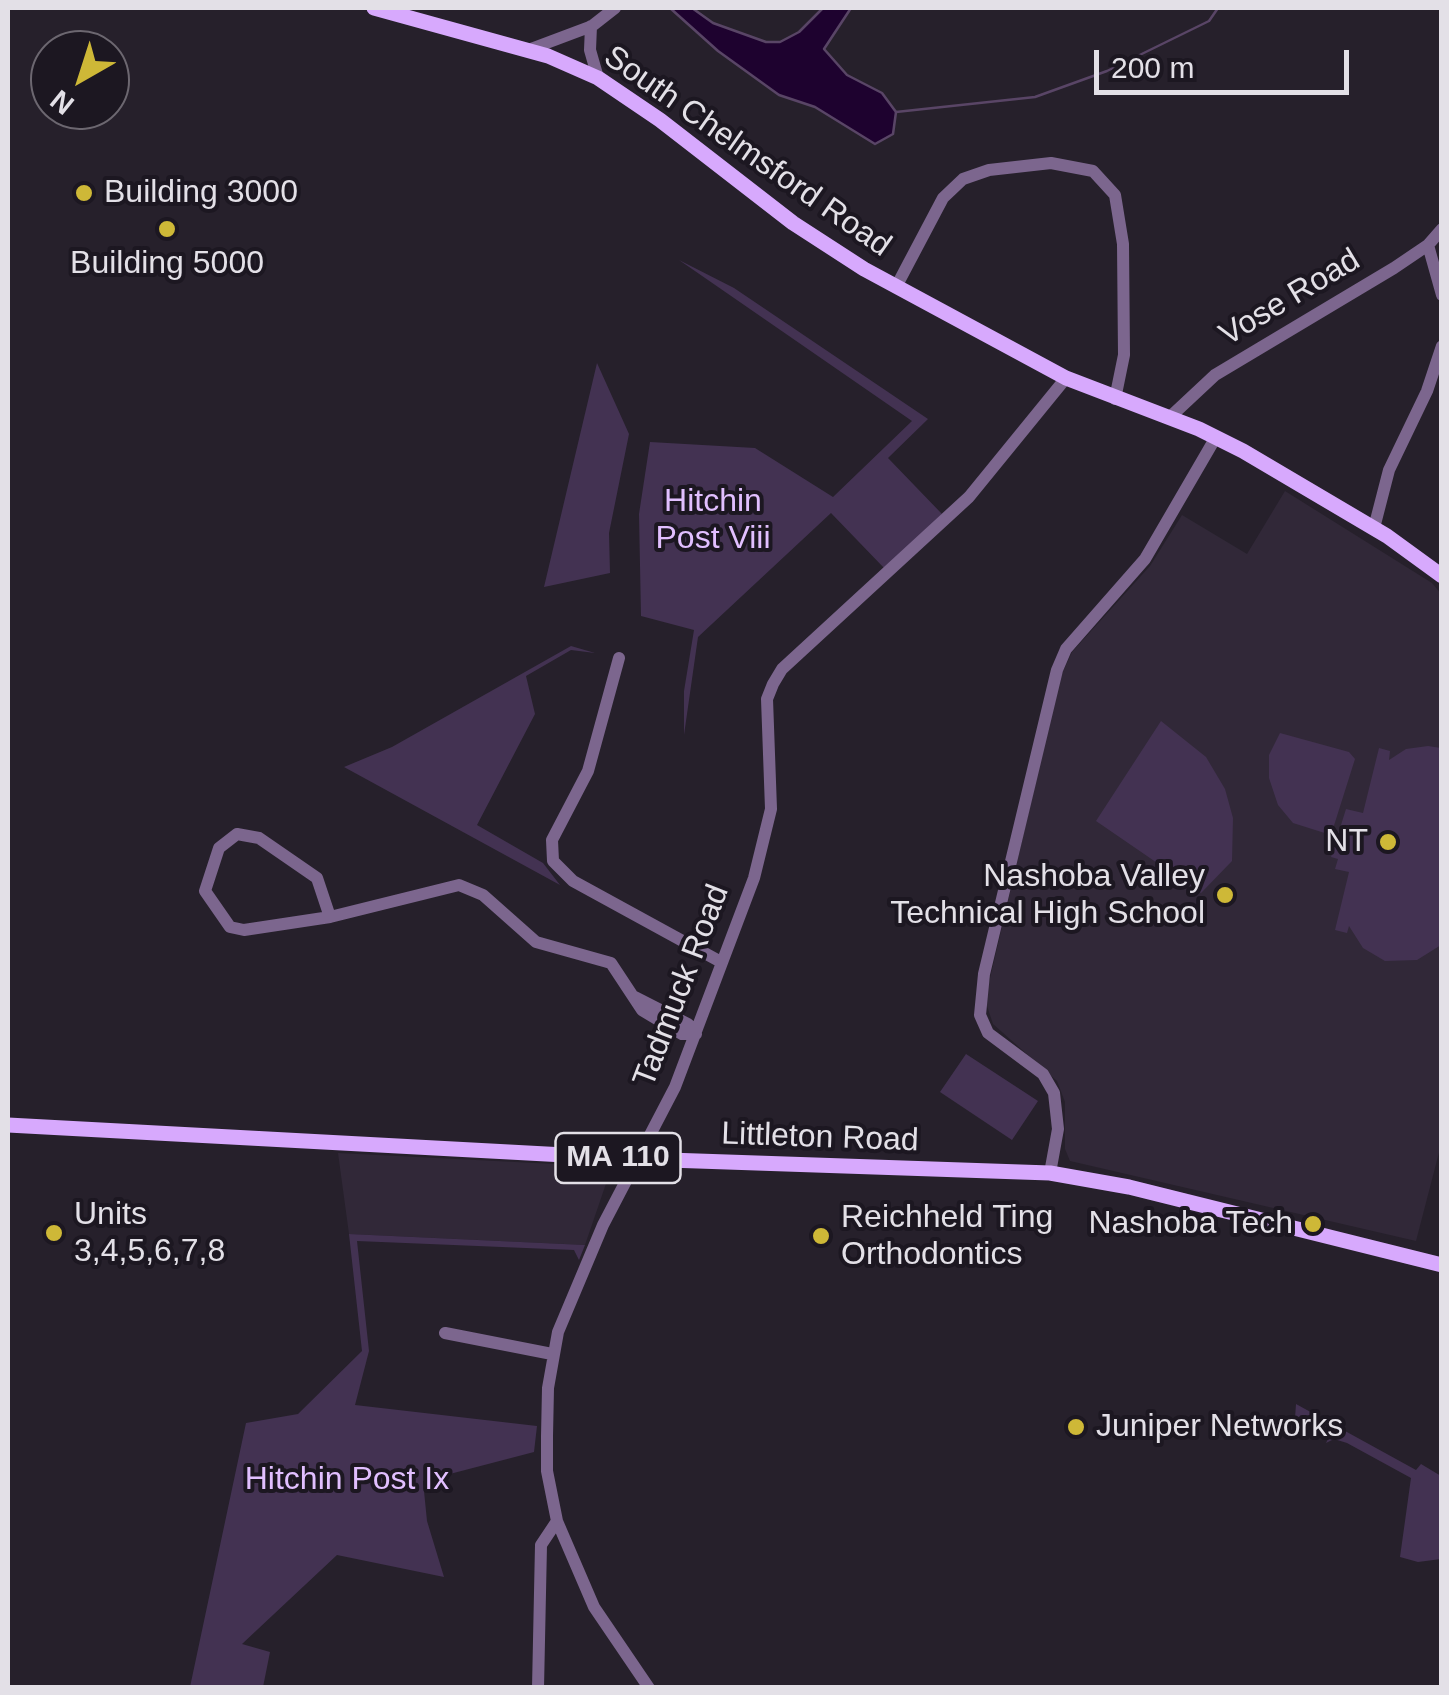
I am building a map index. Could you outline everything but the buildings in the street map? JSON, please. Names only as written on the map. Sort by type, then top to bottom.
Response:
[{"type":"main road","name":"South Chelmsford Road","points":[[374,8],[528,50],[598,78],[819,241],[896,287],[1066,378],[1216,437],[1374,528],[1442,576]]},
{"type":"main road","name":"Littleton Road","points":[[8,1125],[639,1159],[1050,1173],[1119,1185],[1442,1265]]},
{"type":"street","points":[[528,50],[591,26],[615,8]]},
{"type":"street","points":[[591,26],[590,50],[598,78]]},
{"type":"street","points":[[896,287],[943,198],[963,179],[989,170],[1050,163],[1093,171],[1115,195],[1123,244],[1124,355],[1115,399]]},
{"type":"street","name":"Vose Road","points":[[1169,418],[1215,375],[1428,245],[1442,229]]},
{"type":"street","points":[[1428,245],[1442,294]]},
{"type":"street","points":[[1374,528],[1396,453],[1440,365],[1442,346]]},
{"type":"street","name":"Tadmuck Road","points":[[649,1688],[594,1607],[557,1522],[547,1471],[552,1354],[595,1243],[639,1159],[696,1034],[754,878],[772,809],[767,699],[772,684],[782,669],[969,497],[1066,378]]},
{"type":"street","points":[[1050,1173],[1058,1129],[1054,1094],[1043,1074],[988,1033],[980,1015],[984,974],[1057,670],[1066,649],[1145,559],[1216,437]]},
{"type":"street","points":[[619,658],[588,771],[552,840],[553,861],[573,881],[721,962]]},
{"type":"street","points":[[330,917],[320,882],[308,869],[254,835],[237,834],[222,843],[205,886],[224,924],[244,930],[330,917],[441,886],[465,886],[488,898],[536,942],[610,962],[645,1013],[682,1034],[696,1034]]},
{"type":"street","points":[[445,1333],[552,1354]]},
{"type":"street","points":[[538,1688],[541,1545],[557,1522]]},
{"type":"shaded area","points":[[670,8],[692,8],[713,23],[766,42],[780,42],[799,32],[823,8],[851,8],[824,49],[847,75],[882,93],[896,112],[893,134],[875,144],[815,107],[779,95],[718,51]]},
{"type":"shaded area","name":"Nashoba Valley Technical High School","points":[[1285,491],[1432,583],[1442,595],[1442,1141],[1416,1241],[1070,1161],[1065,1149],[1065,1102],[1057,1081],[993,1024],[987,1006],[987,991],[1060,678],[1072,652],[1150,566],[1182,515],[1247,554]]},
{"type":"shaded area","points":[[338,1153],[574,1165],[610,1172],[585,1245],[349,1234]]},
{"type":"green space","name":"Hitchin Post Viii","points":[[679,260],[734,288],[928,419],[888,458],[942,514],[885,569],[831,513],[698,637],[684,735],[684,691],[694,630],[641,616],[639,514],[650,442],[755,448],[833,497],[912,421]]},
{"type":"green space","name":"Hitchin Post Viii","points":[[597,363],[629,434],[609,533],[610,573],[544,587]]},
{"type":"green space","points":[[571,646],[595,653],[571,650],[526,676],[535,714],[477,825],[543,863],[560,885],[344,767],[392,747]]},
{"type":"green space","points":[[1161,721],[1206,757],[1225,789],[1233,818],[1232,861],[1201,893],[1096,821]]},
{"type":"green space","points":[[1280,733],[1349,752],[1355,759],[1331,835],[1293,823],[1278,805],[1269,778],[1269,755]]},
{"type":"green space","name":"NT","points":[[1379,748],[1390,751],[1389,760],[1406,749],[1441,748],[1441,945],[1417,960],[1385,961],[1363,948],[1349,926],[1347,933],[1335,930],[1349,872],[1335,869],[1338,859],[1331,857],[1346,809],[1363,813]]},
{"type":"green space","points":[[966,1054],[1038,1101],[1012,1140],[940,1092]]},
{"type":"green space","name":"Hitchin Post Ix","points":[[349,1234],[585,1245],[579,1260],[574,1250],[357,1241],[369,1351],[355,1405],[537,1426],[534,1452],[423,1481],[427,1521],[444,1577],[337,1555],[242,1644],[270,1652],[263,1687],[190,1687],[246,1423],[298,1414],[362,1351]]},
{"type":"green space","points":[[1296,1404],[1416,1470],[1421,1464],[1441,1476],[1441,1559],[1418,1562],[1400,1557],[1411,1478],[1347,1443],[1334,1439],[1326,1443],[1330,1435],[1295,1418]]},
{"type":"waterway","points":[[896,112],[1035,97],[1107,71],[1209,21],[1218,8]]},
{"type":"place","name":"Building 3000","points":[[84,193]]},
{"type":"place","name":"Building 5000","points":[[167,229]]},
{"type":"place","name":"NT","points":[[1388,842]]},
{"type":"place","name":"Nashoba Valley Technical High School","points":[[1225,895]]},
{"type":"place","name":"Nashoba Tech","points":[[1313,1224]]},
{"type":"place","name":"Units 3,4,5,6,7,8","points":[[54,1233]]},
{"type":"place","name":"Reichheld Ting Orthodontics","points":[[821,1236]]},
{"type":"place","name":"Juniper Networks","points":[[1076,1427]]}]
